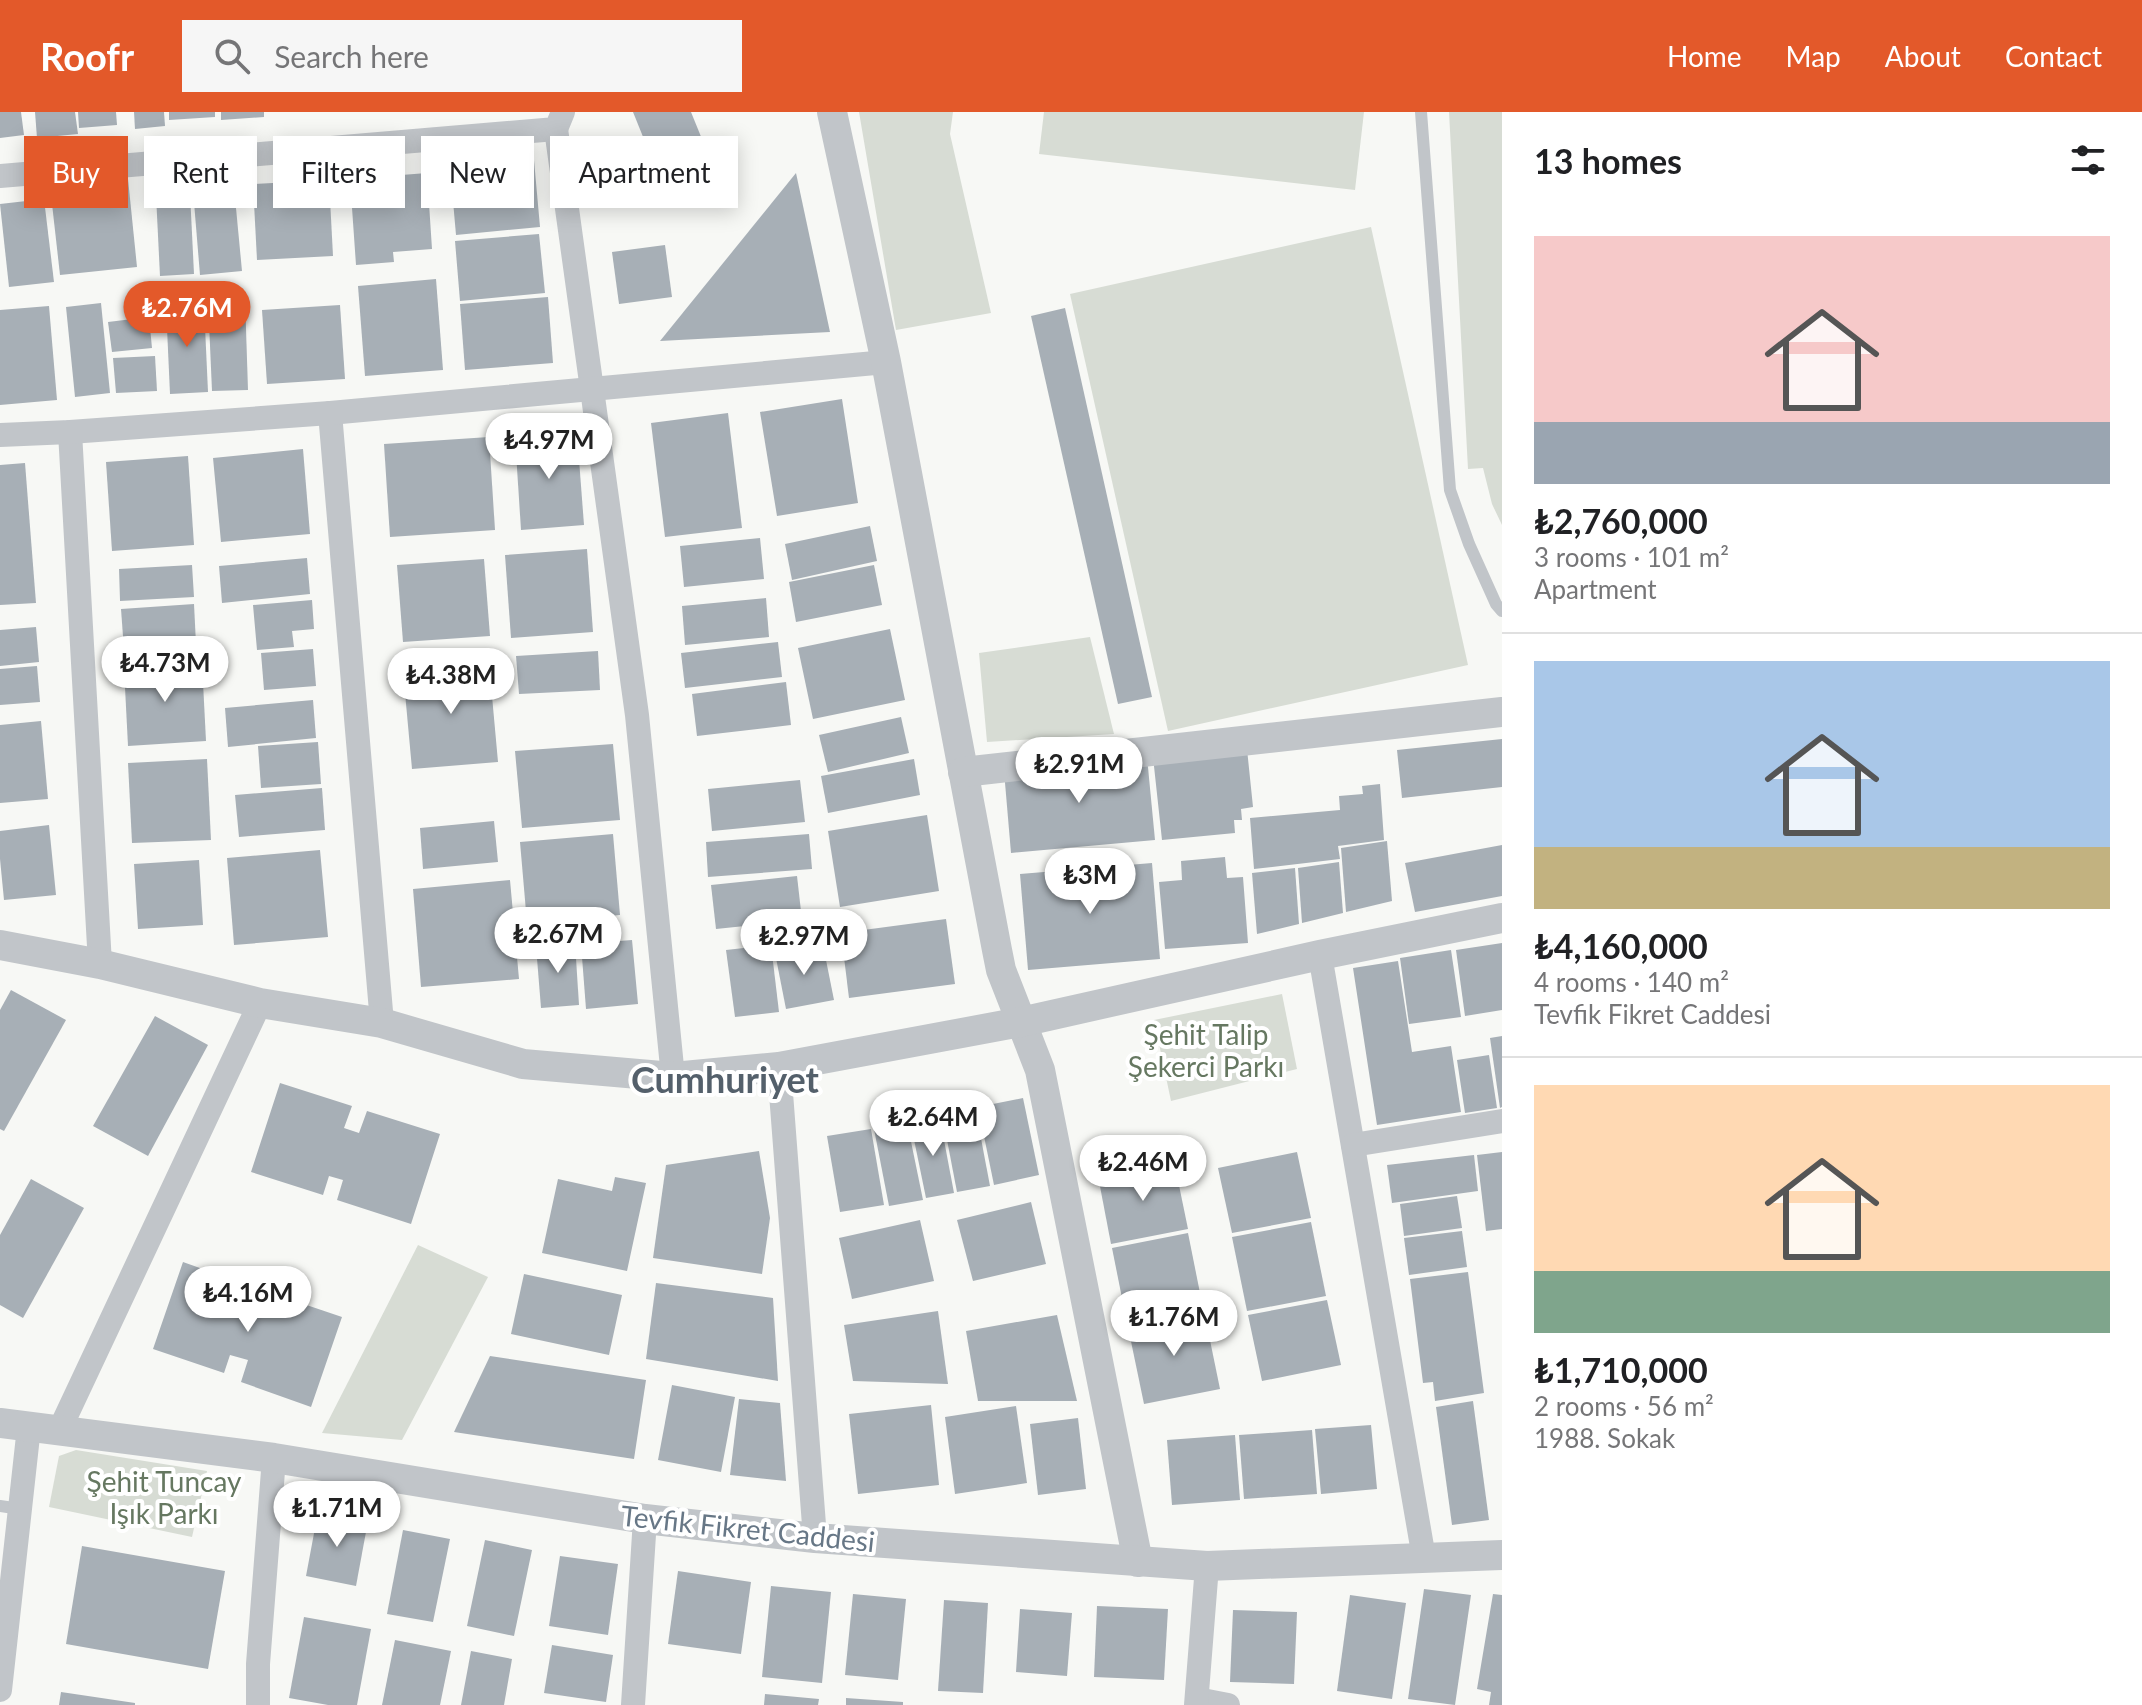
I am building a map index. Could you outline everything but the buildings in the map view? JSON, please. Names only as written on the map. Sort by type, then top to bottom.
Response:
[{"type":"street","points":[[832,112],[886,362],[1001,970],[1040,1070],[1138,1562]]},
{"type":"street","points":[[0,176],[560,120],[592,389],[637,715],[673,1077]]},
{"type":"street","points":[[0,435],[330,413],[886,362]]},
{"type":"street","points":[[330,413],[382,1023]]},
{"type":"street","points":[[70,432],[100,964]]},
{"type":"street","points":[[963,772],[1502,712]]},
{"type":"street","points":[[0,945],[100,964],[260,1003],[382,1023],[523,1064],[673,1077],[779,1067],[1021,1022],[1502,918]]},
{"type":"street","points":[[1320,955],[1424,1558]]},
{"type":"street","points":[[0,1690],[10,1507],[29,1427],[260,1003]]},
{"type":"street","points":[[779,1067],[815,1538]]},
{"type":"street","points":[[1353,1145],[1502,1121]]},
{"type":"street","name":"Tevfik Fikret Caddesi","points":[[29,1427],[274,1458],[645,1519],[815,1538],[1207,1566],[1502,1555]]},
{"type":"street","points":[[258,1705],[258,1664],[274,1458]]},
{"type":"street","points":[[633,1705],[645,1519]]},
{"type":"street","points":[[1207,1566],[1197,1702],[1228,1705]]},
{"type":"lane","points":[[1421,112],[1450,490],[1469,544],[1502,611]]},
{"type":"green space","points":[[859,112],[953,112],[950,134],[991,313],[896,330]]},
{"type":"green space","points":[[1044,112],[1364,112],[1355,190],[1039,154]]},
{"type":"green space","points":[[1449,112],[1502,112],[1502,525],[1492,504],[1483,468],[1468,469]]},
{"type":"green space","points":[[1371,227],[1468,665],[1168,731],[1070,294]]},
{"type":"green space","points":[[1090,637],[1114,734],[987,742],[979,653]]},
{"type":"green space","name":"Şehit Talip Şekerci Parkı","points":[[1282,994],[1297,1069],[1171,1101],[1154,1020]]},
{"type":"green space","points":[[418,1245],[488,1277],[402,1440],[322,1433]]},
{"type":"green space","name":"Şehit Tuncay Işık Parkı","points":[[76,1450],[207,1471],[192,1537],[49,1507],[59,1456]]},
{"type":"district","name":"Cumhuriyet","points":[[725,1079]]}]
